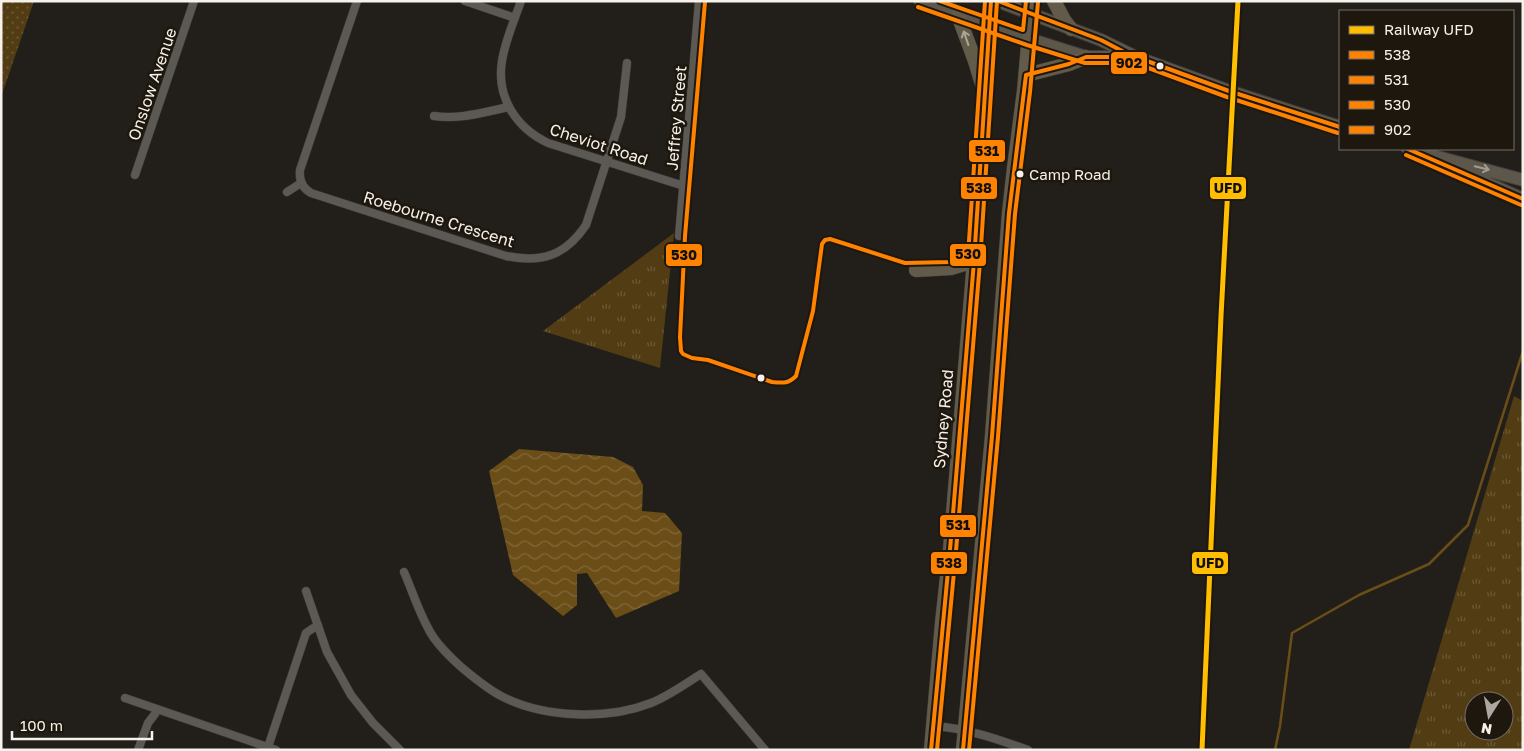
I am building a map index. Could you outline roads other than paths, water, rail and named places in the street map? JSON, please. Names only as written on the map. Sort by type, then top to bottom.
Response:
[{"type":"highway","name":"Sydney Road","points":[[931,750],[974,261],[992,1]]},
{"type":"highway","points":[[1054,1],[1071,29]]},
{"type":"highway","points":[[963,750],[991,442],[1009,213],[1026,75],[1032,8]]},
{"type":"highway","points":[[958,15],[985,94]]},
{"type":"highway","points":[[1026,75],[1070,64],[1086,57]]},
{"type":"highway","points":[[916,270],[951,268],[974,261]]},
{"type":"main road","points":[[920,1],[1086,57],[1136,57]]},
{"type":"main road","points":[[997,1],[1032,8],[1071,29],[1101,40],[1136,57],[1229,91],[1339,127]]},
{"type":"main road","points":[[1413,150],[1523,180]]},
{"type":"main road","points":[[1413,150],[1523,199]]},
{"type":"street","name":"Onslow Avenue","points":[[135,175],[194,1]]},
{"type":"street","points":[[287,192],[301,183],[300,170],[357,1]]},
{"type":"street","points":[[465,1],[515,18]]},
{"type":"street","name":"Cheviot Road","points":[[521,1],[503,54],[501,70],[502,86],[509,107],[526,130],[542,140],[684,186]]},
{"type":"street","name":"Jeffrey Street","points":[[679,236],[699,1]]},
{"type":"street","name":"Roebourne Crescent","points":[[301,183],[311,193],[506,256],[531,259],[552,255],[577,238],[590,217],[621,117],[627,63]]},
{"type":"street","points":[[434,116],[443,118],[457,117],[509,107]]},
{"type":"street","points":[[404,572],[428,629],[448,654],[478,682],[503,697],[531,707],[574,714],[623,711],[650,704],[666,697],[700,674],[765,750]]},
{"type":"street","points":[[306,591],[327,652],[351,696],[373,723],[400,750]]},
{"type":"street","points":[[268,747],[306,633],[318,625]]},
{"type":"street","points":[[125,698],[276,750]]},
{"type":"street","points":[[138,750],[148,723],[157,709]]},
{"type":"street","points":[[933,726],[948,727],[988,736],[1028,750]]},
{"type":"water","points":[[519,449],[613,457],[633,467],[643,485],[642,511],[665,513],[682,533],[679,591],[616,618],[587,573],[577,574],[577,605],[563,616],[513,575],[489,471]]},
{"type":"waterway","points":[[1275,750],[1292,633],[1359,595],[1429,564],[1468,525],[1523,351]]},
{"type":"rail line","name":"UFD","points":[[1202,750],[1221,316],[1238,1]]},
{"type":"place","name":"Camp Road","points":[[1020,174]]}]
